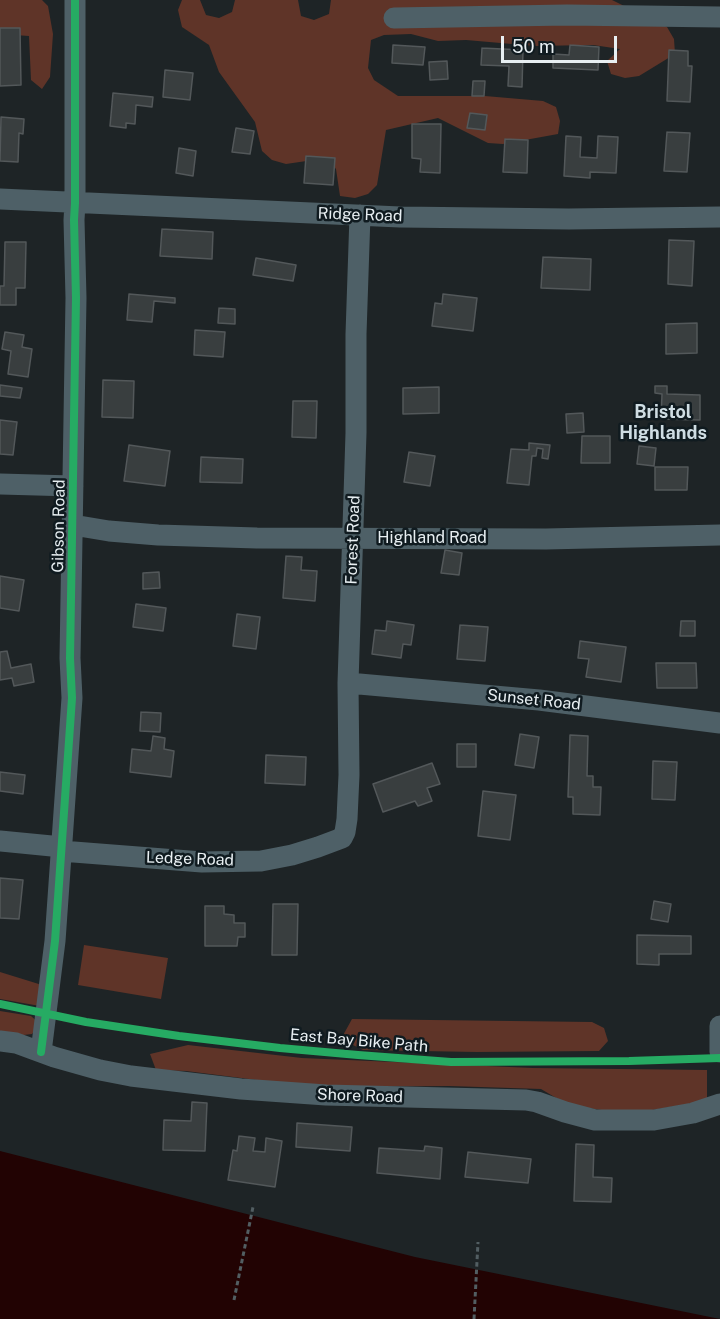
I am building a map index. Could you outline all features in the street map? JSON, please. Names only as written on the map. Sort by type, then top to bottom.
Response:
[{"type":"street","name":"Gibson Road","points":[[41,1052],[55,941],[72,698],[70,658],[75,298],[75,0]]},
{"type":"street","points":[[394,18],[567,15],[720,17]]},
{"type":"street","name":"Ridge Road","points":[[0,200],[399,217],[569,219],[720,217]]},
{"type":"street","name":"Forest Road","points":[[318,847],[342,838],[347,819],[348,683],[360,215]]},
{"type":"street","points":[[0,484],[73,486]]},
{"type":"street","name":"Highland Road","points":[[73,525],[158,535],[546,539],[720,535]]},
{"type":"street","name":"Sunset Road","points":[[348,683],[539,700],[720,723]]},
{"type":"street","name":"Ledge Road","points":[[0,841],[202,862],[261,861],[318,847]]},
{"type":"street","points":[[720,1026],[720,1052]]},
{"type":"street","name":"Shore Road","points":[[0,1041],[16,1043],[100,1070],[131,1076],[241,1089],[326,1095],[526,1100],[596,1120],[654,1120],[693,1113],[720,1104]]},
{"type":"path","points":[[234,1300],[253,1207]]},
{"type":"path","points":[[474,1319],[478,1242]]},
{"type":"shaded area","points":[[0,0],[42,0],[48,6],[53,34],[50,77],[42,89],[31,80],[29,36],[0,34]]},
{"type":"shaded area","points":[[182,0],[200,0],[206,15],[219,18],[232,12],[235,0],[298,0],[301,16],[314,20],[329,14],[331,0],[612,0],[667,27],[674,39],[675,54],[639,76],[625,78],[611,74],[607,61],[620,49],[593,45],[535,46],[466,40],[438,41],[411,34],[384,35],[371,40],[368,68],[374,80],[398,96],[485,96],[543,101],[556,107],[560,121],[558,134],[503,144],[488,143],[438,118],[386,130],[377,185],[368,194],[355,198],[340,196],[336,169],[327,158],[286,164],[272,160],[262,151],[255,122],[219,72],[209,45],[182,27],[178,10]]},
{"type":"shaded area","points":[[84,945],[168,958],[161,999],[78,985]]},
{"type":"shaded area","points":[[0,972],[42,985],[40,1006],[0,999]]},
{"type":"shaded area","points":[[0,1011],[31,1016],[40,1024],[32,1034],[15,1036],[0,1033]]},
{"type":"shaded area","points":[[352,1019],[592,1022],[604,1028],[608,1041],[599,1051],[363,1050],[341,1039]]},
{"type":"shaded area","points":[[188,1045],[302,1058],[533,1068],[707,1070],[707,1101],[628,1114],[568,1105],[541,1089],[449,1086],[312,1087],[186,1071],[156,1070],[150,1054]]},
{"type":"shaded area","points":[[0,1151],[415,1257],[720,1319],[0,1319]]},
{"type":"building","points":[[0,28],[20,28],[21,85],[0,86]]},
{"type":"building","points":[[393,45],[425,47],[423,65],[392,63]]},
{"type":"building","points":[[570,45],[599,47],[598,70],[553,68],[553,54],[569,55]]},
{"type":"building","points":[[482,48],[523,50],[522,87],[508,86],[509,66],[481,65]]},
{"type":"building","points":[[669,50],[688,51],[688,66],[692,66],[690,102],[667,101]]},
{"type":"building","points":[[447,61],[448,79],[430,80],[429,62]]},
{"type":"building","points":[[165,70],[193,73],[190,100],[163,97]]},
{"type":"building","points":[[473,81],[485,81],[484,96],[472,96]]},
{"type":"building","points":[[113,93],[153,97],[152,107],[136,105],[135,124],[126,123],[126,128],[110,126]]},
{"type":"building","points":[[470,113],[487,115],[485,130],[467,128]]},
{"type":"building","points":[[1,117],[24,119],[23,134],[19,133],[18,162],[0,161]]},
{"type":"building","points":[[412,124],[441,124],[440,173],[420,172],[421,159],[412,158]]},
{"type":"building","points":[[236,128],[254,131],[250,154],[232,152]]},
{"type":"building","points":[[667,132],[690,133],[687,172],[664,171]]},
{"type":"building","points":[[566,136],[581,137],[580,157],[597,158],[598,136],[618,137],[616,173],[590,172],[590,178],[564,176]]},
{"type":"building","points":[[505,139],[528,140],[527,173],[503,172]]},
{"type":"building","points":[[179,148],[196,151],[193,176],[176,173]]},
{"type":"building","points":[[306,156],[335,158],[333,185],[304,183]]},
{"type":"building","points":[[162,229],[213,232],[212,259],[160,256]]},
{"type":"building","points":[[669,240],[694,241],[692,286],[668,284]]},
{"type":"building","points":[[5,242],[26,242],[25,288],[16,288],[16,305],[0,305],[0,286],[4,286]]},
{"type":"building","points":[[543,257],[591,259],[590,290],[541,288]]},
{"type":"building","points":[[256,258],[296,265],[293,281],[253,275]]},
{"type":"building","points":[[129,294],[175,298],[175,303],[154,301],[152,322],[127,320]]},
{"type":"building","points":[[443,294],[477,298],[473,331],[432,326],[435,303],[442,304]]},
{"type":"building","points":[[219,308],[235,309],[235,324],[218,323]]},
{"type":"building","points":[[697,323],[697,353],[666,354],[666,324]]},
{"type":"building","points":[[195,330],[225,332],[223,357],[194,355]]},
{"type":"building","points":[[5,332],[24,335],[22,347],[32,349],[28,377],[8,374],[11,351],[2,349]]},
{"type":"building","points":[[103,380],[134,381],[133,418],[102,417]]},
{"type":"building","points":[[0,385],[22,388],[20,398],[0,396]]},
{"type":"building","points":[[655,386],[667,386],[667,394],[700,395],[700,420],[661,419],[662,394],[655,393]]},
{"type":"building","points":[[439,387],[439,413],[403,414],[403,388]]},
{"type":"building","points":[[293,401],[317,401],[316,438],[292,437]]},
{"type":"building","points":[[583,413],[584,432],[567,433],[566,414]]},
{"type":"building","points":[[0,420],[17,422],[13,455],[0,454]]},
{"type":"building","points":[[582,436],[610,436],[610,463],[581,463]]},
{"type":"building","points":[[529,443],[550,445],[548,459],[542,458],[543,449],[537,448],[536,456],[532,456],[529,485],[507,483],[511,449],[529,450]]},
{"type":"building","points":[[129,445],[170,451],[165,486],[124,481]]},
{"type":"building","points":[[639,446],[656,448],[654,466],[637,464]]},
{"type":"building","points":[[409,452],[435,456],[430,486],[404,482]]},
{"type":"building","points":[[201,457],[243,459],[242,483],[200,482]]},
{"type":"building","points":[[655,467],[688,467],[687,490],[655,490]]},
{"type":"building","points":[[445,550],[462,553],[459,575],[441,573]]},
{"type":"building","points":[[286,556],[302,557],[301,570],[317,571],[315,601],[283,598]]},
{"type":"building","points":[[159,572],[160,588],[143,589],[143,573]]},
{"type":"building","points":[[0,576],[24,580],[19,611],[0,608]]},
{"type":"building","points":[[136,604],[166,608],[163,631],[133,627]]},
{"type":"building","points":[[237,614],[260,617],[256,649],[233,646]]},
{"type":"building","points":[[387,621],[414,625],[411,645],[403,644],[401,658],[372,654],[375,630],[386,631]]},
{"type":"building","points":[[681,621],[695,621],[695,636],[680,636]]},
{"type":"building","points":[[460,625],[488,627],[485,661],[457,659]]},
{"type":"building","points":[[580,641],[626,647],[621,682],[586,677],[589,659],[578,658]]},
{"type":"building","points":[[7,651],[11,668],[31,664],[34,682],[14,686],[12,678],[0,680],[0,652]]},
{"type":"building","points":[[656,663],[696,663],[697,688],[657,688]]},
{"type":"building","points":[[141,712],[161,713],[160,732],[140,731]]},
{"type":"building","points":[[520,734],[539,737],[534,768],[515,765]]},
{"type":"building","points":[[570,735],[588,736],[587,776],[593,776],[593,787],[601,787],[600,815],[573,814],[573,797],[568,797]]},
{"type":"building","points":[[153,736],[165,738],[164,749],[174,751],[171,777],[130,772],[132,749],[151,751]]},
{"type":"building","points":[[457,744],[476,744],[476,767],[457,767]]},
{"type":"building","points":[[266,755],[306,757],[305,785],[265,783]]},
{"type":"building","points":[[653,761],[677,762],[675,800],[652,799]]},
{"type":"building","points":[[432,763],[440,784],[427,788],[432,801],[418,806],[415,801],[383,812],[373,784]]},
{"type":"building","points":[[0,772],[25,775],[23,794],[0,791]]},
{"type":"building","points":[[483,791],[516,795],[510,840],[478,836]]},
{"type":"building","points":[[0,878],[23,880],[19,919],[0,918]]},
{"type":"building","points":[[654,901],[671,904],[668,922],[651,919]]},
{"type":"building","points":[[273,904],[298,904],[297,955],[272,955]]},
{"type":"building","points":[[205,906],[224,906],[224,914],[234,915],[234,923],[245,923],[245,937],[238,937],[237,946],[205,946]]},
{"type":"building","points":[[637,935],[691,936],[691,954],[659,954],[659,965],[637,964]]},
{"type":"building","points":[[192,1102],[207,1103],[205,1151],[163,1150],[164,1120],[191,1121]]},
{"type":"building","points":[[297,1123],[352,1127],[350,1151],[296,1147]]},
{"type":"building","points":[[239,1136],[255,1138],[253,1151],[265,1152],[266,1138],[282,1141],[275,1187],[228,1180],[233,1150],[237,1151]]},
{"type":"building","points":[[576,1144],[594,1145],[593,1177],[612,1178],[611,1202],[574,1201]]},
{"type":"building","points":[[425,1146],[442,1148],[440,1179],[377,1173],[379,1148],[424,1151]]},
{"type":"building","points":[[468,1152],[531,1159],[528,1183],[465,1177]]},
{"type":"cycle path","points":[[41,1052],[55,941],[72,698],[70,658],[76,298],[75,0]]},
{"type":"cycle path","name":"East Bay Bike Path","points":[[0,1004],[86,1022],[179,1036],[280,1048],[451,1062],[720,1058]]},
{"type":"district","name":"Bristol Highlands","points":[[663,422]]}]
